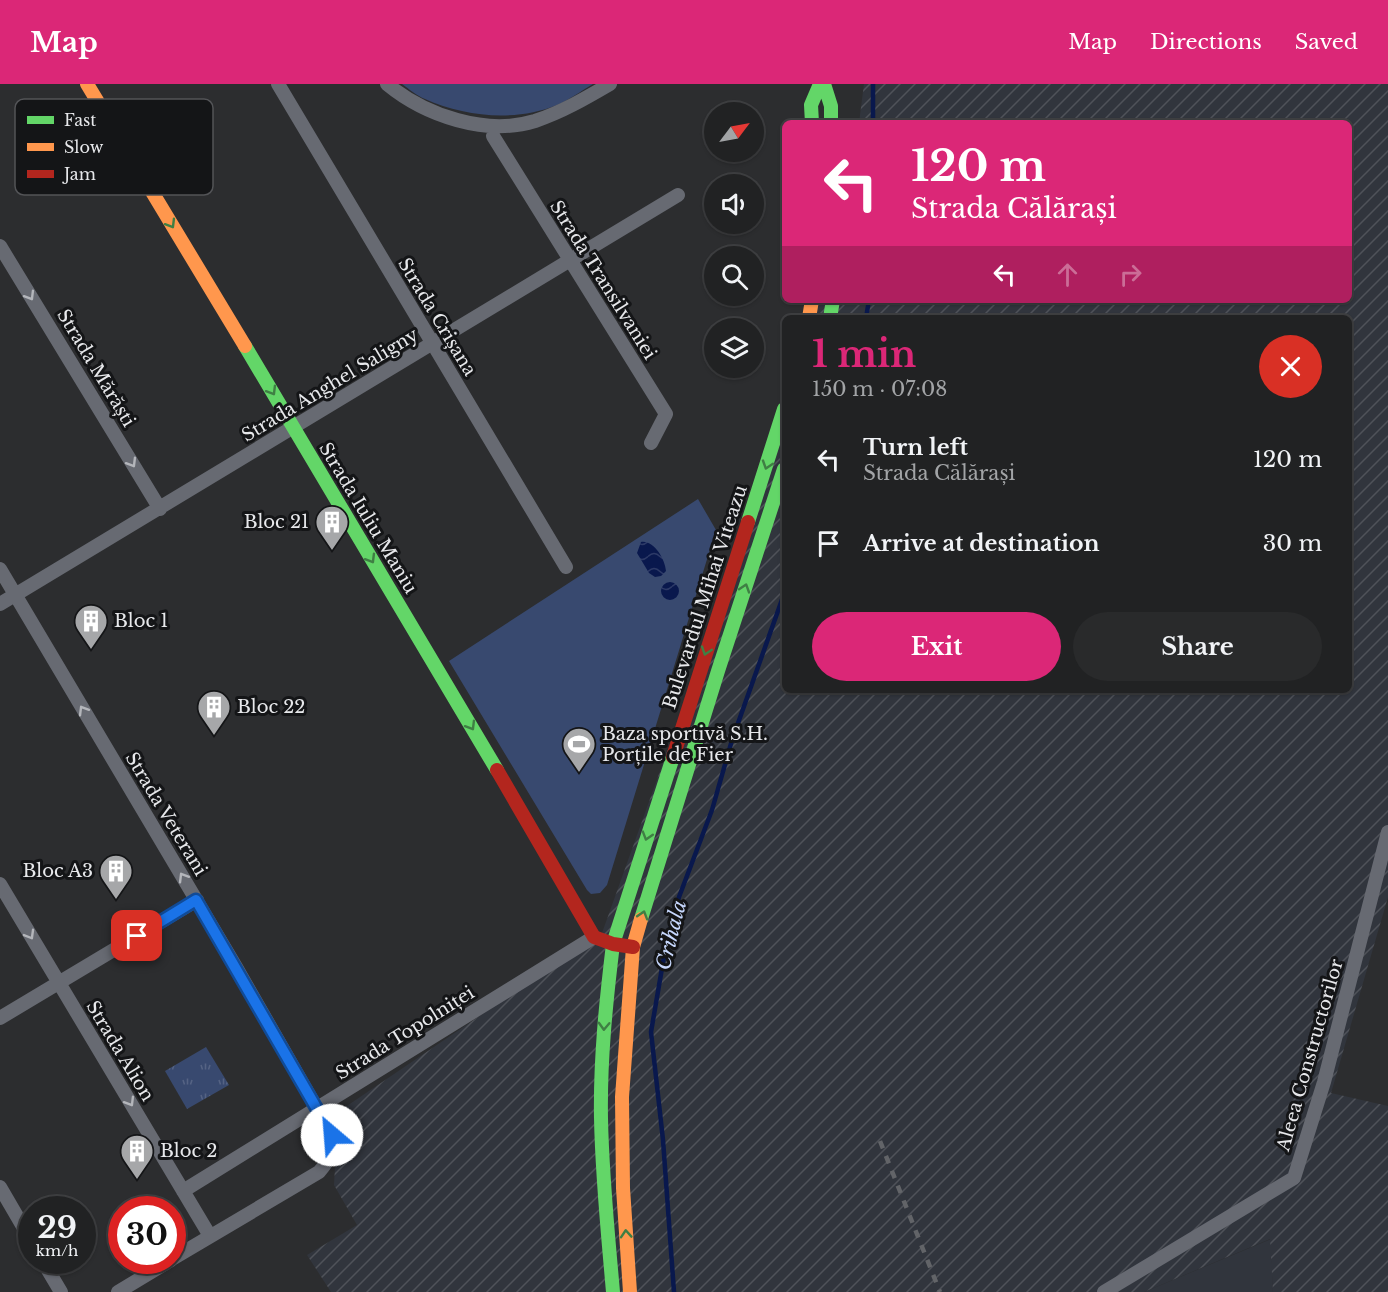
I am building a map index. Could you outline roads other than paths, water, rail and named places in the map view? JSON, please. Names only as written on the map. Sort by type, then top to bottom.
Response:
[{"type":"main road","name":"Strada Iuliu Maniu","points":[[87,84],[96,99]]},
{"type":"main road","points":[[812,120],[811,105],[822,84]]},
{"type":"main road","points":[[822,84],[831,106],[831,120]]},
{"type":"main road","name":"Strada Iuliu Maniu","points":[[154,195],[522,812],[594,937]]},
{"type":"main road","name":"Bulevardul Mihai Viteazu","points":[[613,1292],[601,1097],[605,1008],[613,944],[782,415]]},
{"type":"main road","name":"Bulevardul Mihai Viteazu","points":[[630,1292],[623,1188],[622,1097],[633,947],[718,671],[782,475]]},
{"type":"main road","points":[[594,937],[613,944],[633,947]]},
{"type":"street","name":"Strada Crișana","points":[[278,84],[566,567]]},
{"type":"street","points":[[387,84],[423,108],[463,122],[486,125],[534,121],[570,107],[610,84]]},
{"type":"street","name":"Strada Transilvaniei","points":[[493,136],[666,414],[651,444]]},
{"type":"street","name":"Strada Anghel Saligny","points":[[0,604],[678,195]]},
{"type":"street","name":"Strada Mărăști","points":[[0,246],[160,509]]},
{"type":"street","name":"Strada Veterani","points":[[0,568],[319,1109]]},
{"type":"street","name":"Aleea Constructorilor","points":[[1104,1292],[1294,1178],[1324,1082],[1388,832]]},
{"type":"street","name":"Strada Alion","points":[[0,885],[210,1236]]},
{"type":"street","points":[[0,1018],[196,900]]},
{"type":"street","name":"Strada Topolniței","points":[[183,1191],[594,937]]},
{"type":"street","points":[[186,1251],[319,1172],[330,1160],[333,1148],[332,1135],[319,1109]]},
{"type":"street","points":[[0,1187],[18,1218]]},
{"type":"street","points":[[50,1274],[61,1292]]},
{"type":"street","points":[[118,1292],[148,1274]]},
{"type":"water","points":[[641,542],[654,547],[664,561],[666,571],[661,576],[655,577],[649,573],[637,553]]},
{"type":"water","points":[[670,582],[676,585],[679,591],[676,597],[670,600],[664,597],[661,591],[664,585]]},
{"type":"waterway","name":"Crihala","points":[[873,84],[873,120]]},
{"type":"waterway","name":"Crihala","points":[[866,315],[868,303]]},
{"type":"waterway","name":"Crihala","points":[[674,1292],[663,1140],[651,1032],[666,945],[679,897],[712,810],[732,740],[782,600]]},
{"type":"railway","points":[[880,1141],[940,1292]]},
{"type":"place","name":"Bloc 21","points":[[332,551]]},
{"type":"place","name":"Bloc 1","points":[[91,650]]},
{"type":"place","name":"Bloc 22","points":[[214,736]]},
{"type":"place","name":"Baza sportivă S.H. Porțile de Fier","points":[[579,773]]},
{"type":"place","name":"Bloc A3","points":[[116,900]]},
{"type":"place","name":"Bloc 2","points":[[137,1180]]}]
